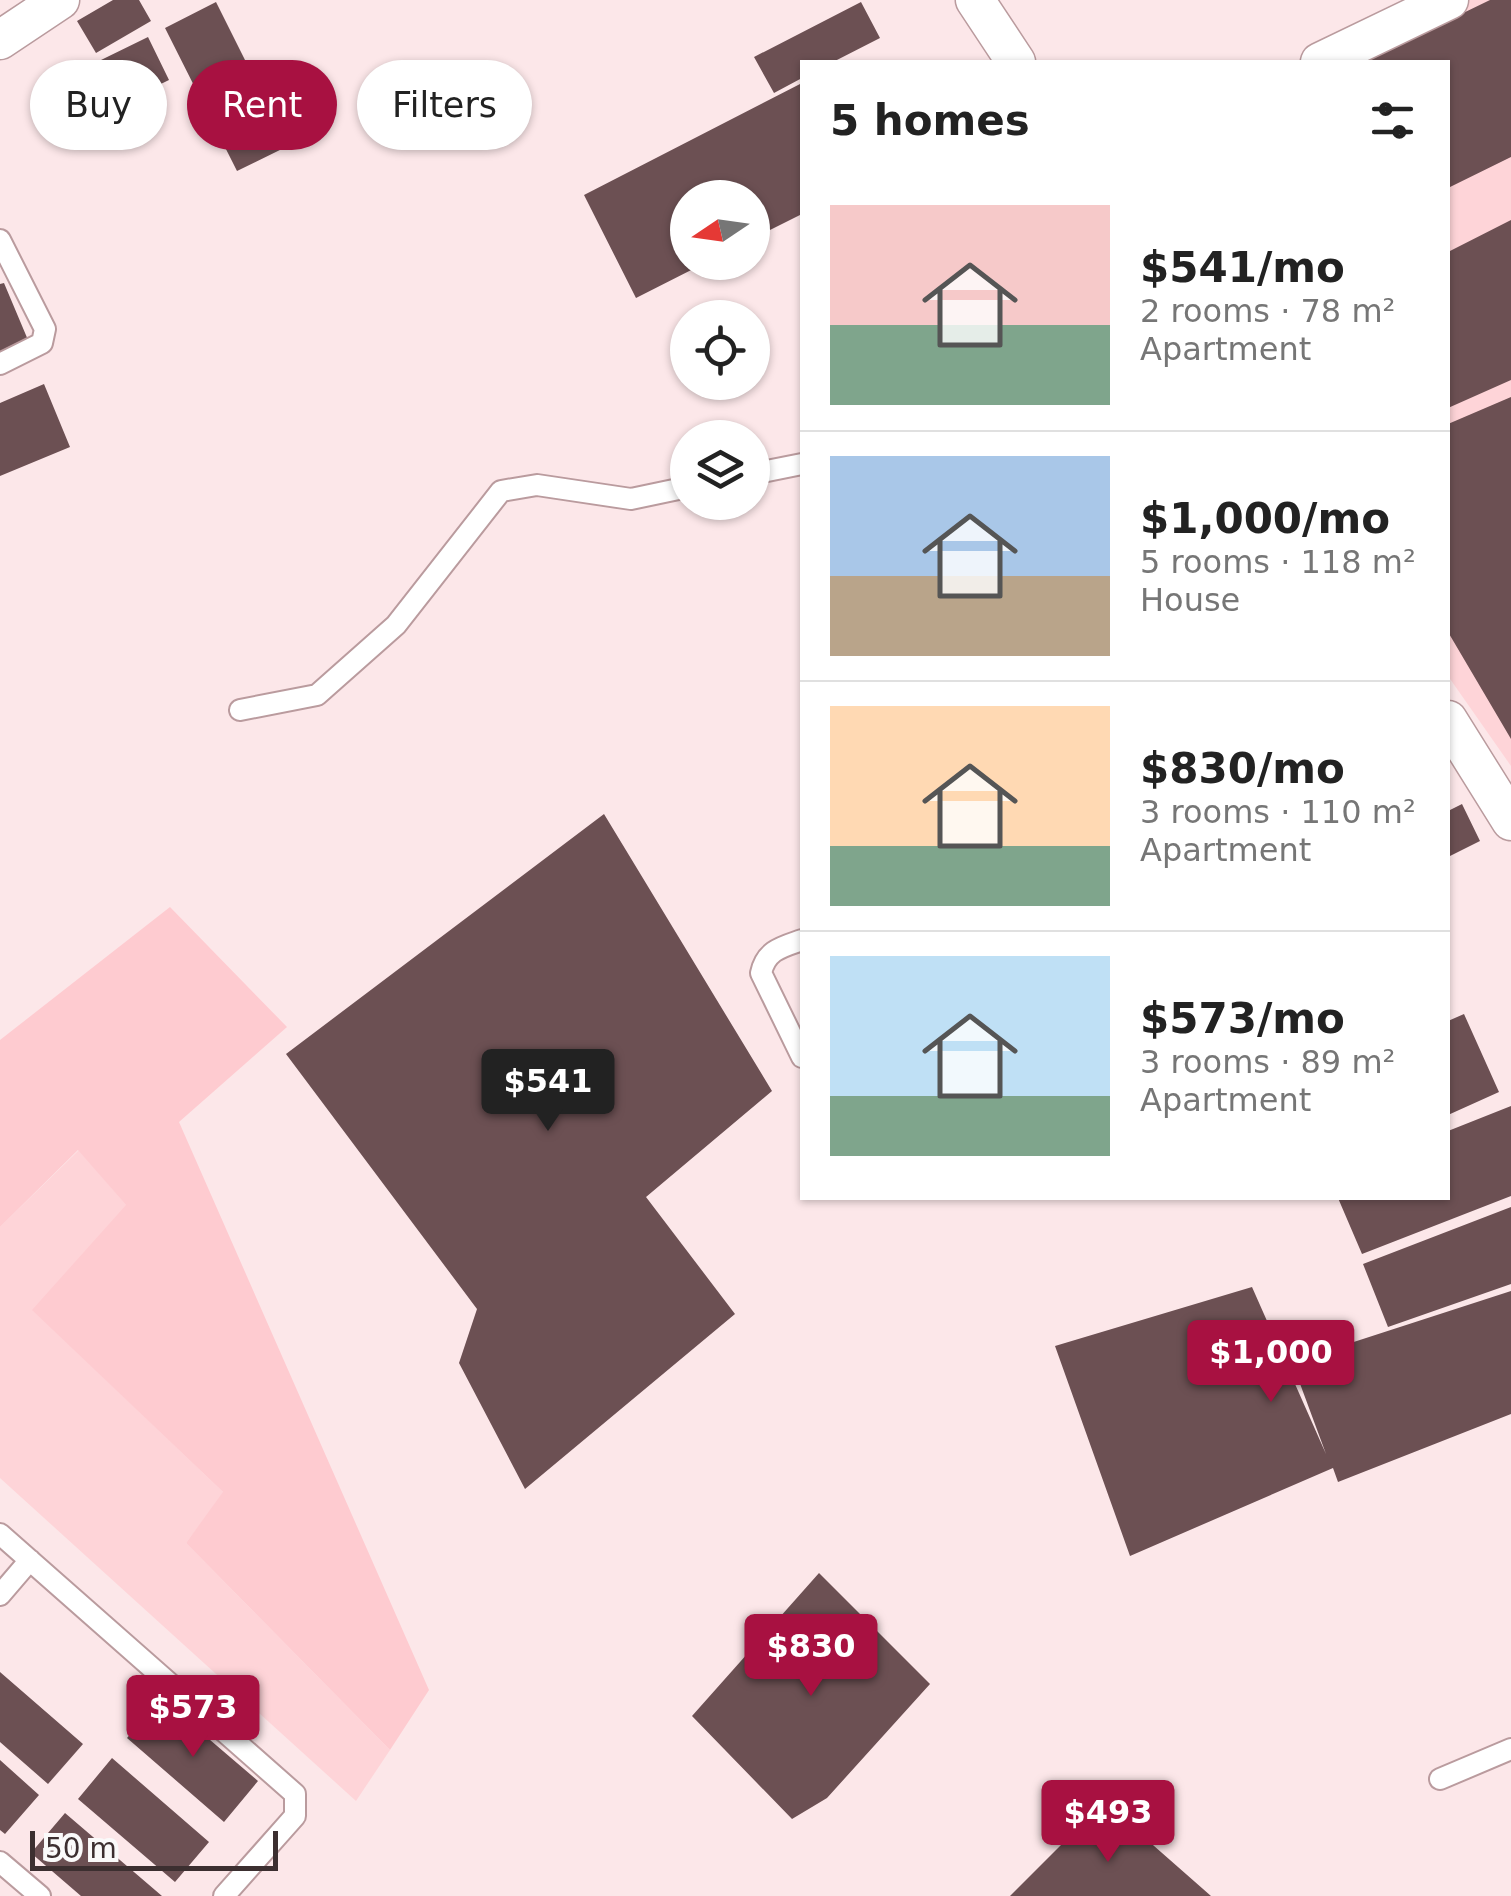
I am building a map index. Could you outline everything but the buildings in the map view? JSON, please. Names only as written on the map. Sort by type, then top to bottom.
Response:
[{"type":"street","points":[[0,40],[60,0]]},
{"type":"street","points":[[975,0],[1015,60]]},
{"type":"street","points":[[1324,60],[1449,0]]},
{"type":"street","points":[[1450,723],[1511,821]]},
{"type":"lane","points":[[0,240],[45,329],[42,343],[0,364]]},
{"type":"lane","points":[[770,470],[800,464]]},
{"type":"lane","points":[[240,710],[317,695],[396,624],[501,491],[537,485],[631,499],[670,491]]},
{"type":"lane","points":[[800,941],[773,950],[764,959],[761,973],[800,1053]]},
{"type":"lane","points":[[0,1534],[295,1794],[295,1816],[224,1896]]},
{"type":"lane","points":[[0,1595],[30,1560]]},
{"type":"lane","points":[[1440,1779],[1511,1748]]},
{"type":"lane","points":[[0,1862],[40,1896]]},
{"type":"shaded area","points":[[1468,0],[1511,0],[1511,766],[1450,679],[1450,60],[1345,60]]},
{"type":"shaded area","points":[[170,907],[287,1027],[179,1122],[429,1690],[390,1750],[186,1543],[223,1492],[32,1310],[126,1205],[78,1150],[0,1227],[0,1040]]},
{"type":"shaded area","points":[[79,1150],[127,1206],[33,1310],[224,1493],[186,1543],[390,1750],[356,1801],[0,1478],[0,1227]]}]
